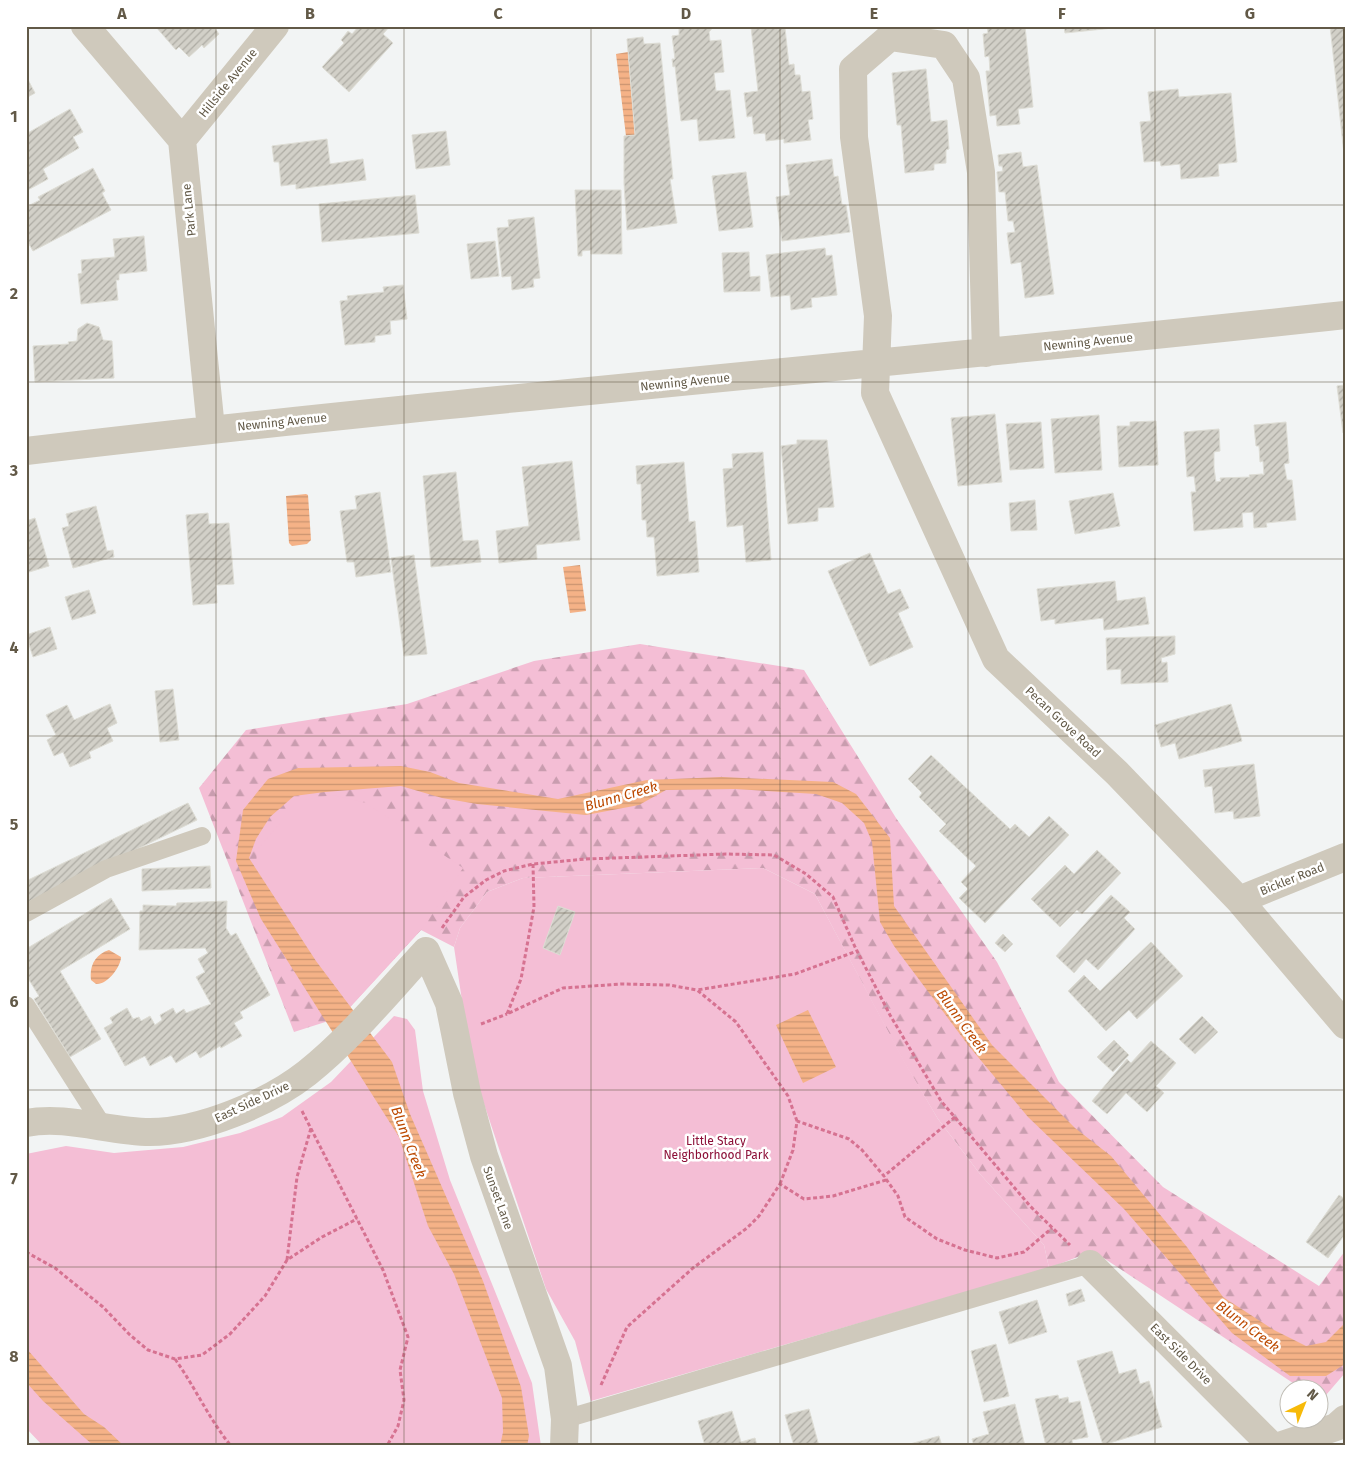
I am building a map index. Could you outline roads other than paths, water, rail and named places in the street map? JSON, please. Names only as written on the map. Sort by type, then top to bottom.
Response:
[{"type":"street","points":[[85,26],[182,140]]},
{"type":"street","name":"Hillside Avenue","points":[[182,140],[275,26]]},
{"type":"street","name":"Pecan Grove Road","points":[[986,353],[981,172],[966,78],[944,45],[890,37],[852,69],[854,137],[878,316],[876,393],[996,659],[1117,773],[1238,900],[1345,1025]]},
{"type":"street","name":"Park Lane","points":[[182,140],[211,429]]},
{"type":"street","name":"Newning Avenue","points":[[26,451],[211,429],[986,353],[1345,315]]},
{"type":"street","name":"Bickler Road","points":[[1238,900],[1345,857]]},
{"type":"street","name":"East Side Drive","points":[[26,1123],[39,1120],[149,1132],[181,1130],[223,1119],[298,1079],[362,1021],[426,951]]},
{"type":"street","name":"Sunset Lane","points":[[426,951],[449,1003],[467,1093],[484,1156],[574,1416],[564,1446]]},
{"type":"street","name":"East Side Drive","points":[[1090,1264],[1272,1446]]},
{"type":"street","points":[[1279,1446],[1336,1427],[1345,1419]]},
{"type":"lane","points":[[26,913],[106,869],[202,836]]},
{"type":"lane","points":[[26,1005],[103,1126]]},
{"type":"lane","points":[[574,1416],[1090,1264]]},
{"type":"water","points":[[628,52],[635,135],[626,136],[616,54]]},
{"type":"water","points":[[308,495],[311,540],[307,544],[292,546],[289,543],[286,496]]},
{"type":"water","points":[[580,565],[586,611],[570,613],[563,567]]},
{"type":"water","name":"Blunn Creek","points":[[401,766],[430,772],[459,783],[558,799],[647,780],[722,777],[833,782],[856,794],[890,838],[894,906],[992,1045],[1075,1128],[1111,1156],[1187,1247],[1223,1297],[1274,1330],[1306,1346],[1326,1342],[1345,1323],[1345,1364],[1326,1376],[1290,1376],[1232,1333],[1124,1209],[1028,1117],[968,1045],[894,946],[880,922],[872,842],[864,823],[842,803],[816,794],[735,789],[666,790],[639,805],[586,815],[477,804],[442,798],[401,786],[294,796],[270,817],[256,839],[249,858],[316,961],[392,1062],[410,1114],[483,1281],[521,1387],[529,1436],[527,1446],[500,1446],[503,1432],[502,1398],[454,1274],[428,1226],[399,1137],[261,919],[236,861],[243,810],[268,779],[298,768]]},
{"type":"water","points":[[109,950],[121,957],[119,966],[109,979],[96,984],[91,980],[92,965],[100,954]]},
{"type":"water","points":[[808,1010],[836,1067],[803,1083],[776,1025]]},
{"type":"water","points":[[26,1348],[84,1414],[104,1427],[124,1446],[94,1446],[43,1401],[26,1382]]},
{"type":"park label","name":"Little Stacy Neighborhood Park","points":[[716,1148]]}]
